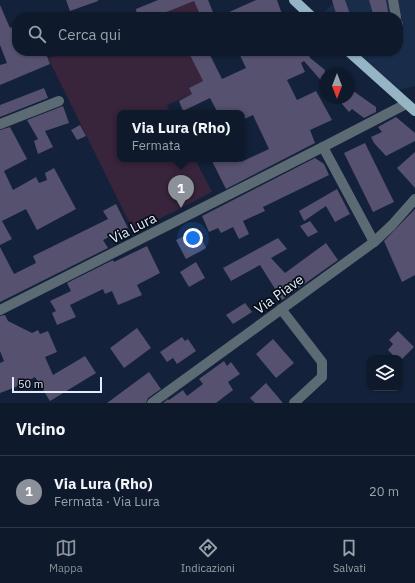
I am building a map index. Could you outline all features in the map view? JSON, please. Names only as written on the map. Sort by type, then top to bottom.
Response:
[{"type":"main road","points":[[294,0],[307,12]]},
{"type":"main road","points":[[353,56],[415,111]]},
{"type":"street","points":[[393,0],[395,12]]},
{"type":"street","points":[[0,124],[59,100]]},
{"type":"street","name":"Via Lura","points":[[0,310],[406,104]]},
{"type":"street","points":[[323,147],[374,242]]},
{"type":"street","name":"Via Piave","points":[[152,403],[374,242],[392,225],[415,199]]},
{"type":"street","points":[[281,309],[322,362],[322,377],[294,403]]},
{"type":"shaded area","points":[[194,0],[199,12],[166,12]]},
{"type":"shaded area","points":[[332,0],[415,0],[415,86],[395,91],[356,56],[403,56],[403,12],[325,12],[333,3]]},
{"type":"shaded area","points":[[55,56],[191,56],[203,81],[189,88],[192,94],[167,105],[170,110],[117,110],[117,162],[197,162],[212,192],[134,232],[48,58]]},
{"type":"building","points":[[66,0],[98,0],[98,1],[70,11]]},
{"type":"building","points":[[158,0],[208,0],[213,12],[199,12],[194,1],[166,12],[136,12],[136,9]]},
{"type":"building","points":[[256,0],[277,0],[281,12],[229,12]]},
{"type":"building","points":[[332,0],[345,0],[349,12],[336,12]]},
{"type":"building","points":[[369,0],[386,0],[388,12],[373,12]]},
{"type":"building","points":[[0,5],[10,28],[12,27],[12,56],[47,56],[50,64],[0,85],[0,65],[7,63],[0,45]]},
{"type":"building","points":[[190,56],[210,56],[222,79],[246,68],[240,56],[310,56],[309,57],[323,68],[319,68],[319,78],[304,61],[301,63],[305,72],[287,80],[297,100],[316,91],[319,96],[319,104],[323,104],[332,120],[310,130],[315,143],[226,189],[212,162],[245,162],[245,160],[269,149],[253,115],[245,119],[245,110],[216,110],[210,98],[183,110],[179,101],[192,94],[189,88],[203,81]]},
{"type":"building","points":[[44,88],[48,98],[0,117],[0,105]]},
{"type":"building","points":[[355,92],[376,107],[376,112],[364,118],[352,109],[349,112],[342,104],[355,104]]},
{"type":"building","points":[[63,106],[69,123],[45,131],[53,147],[38,154],[34,141],[38,139],[27,120]]},
{"type":"building","points":[[396,117],[415,133],[415,141],[386,156],[374,143],[371,137],[382,132],[378,127]]},
{"type":"building","points":[[80,125],[86,136],[77,140],[71,130]]},
{"type":"building","points":[[10,127],[27,159],[4,171],[13,190],[36,177],[39,183],[47,180],[45,173],[54,168],[76,209],[37,230],[26,209],[2,221],[12,239],[0,245],[0,130]]},
{"type":"building","points":[[365,143],[394,202],[373,212],[344,153]]},
{"type":"building","points":[[415,152],[415,188],[397,168]]},
{"type":"building","points":[[315,158],[324,164],[329,175],[263,207],[265,211],[243,221],[249,234],[239,239],[233,227],[221,233],[218,228],[209,232],[202,216]]},
{"type":"building","points":[[337,189],[350,214],[335,222],[326,206],[304,221],[299,211]]},
{"type":"building","points":[[116,204],[128,228],[103,240],[108,248],[0,302],[0,247],[14,274],[36,263],[33,256],[108,219],[103,211]]},
{"type":"building","points":[[415,209],[415,275],[402,282],[384,241]]},
{"type":"building","points":[[310,221],[318,232],[308,237],[300,226]]},
{"type":"building","points":[[197,230],[206,248],[186,259],[176,240]]},
{"type":"building","points":[[278,238],[287,249],[271,258],[285,273],[326,243],[338,260],[282,300],[260,265],[231,281],[223,268]]},
{"type":"building","points":[[147,246],[160,273],[137,285],[142,295],[118,305],[112,291],[105,294],[103,289],[70,305],[76,317],[57,325],[52,313],[56,311],[50,301],[71,291],[67,283],[113,260],[114,262]]},
{"type":"building","points":[[196,262],[205,278],[189,287],[180,272]]},
{"type":"building","points":[[245,303],[252,312],[233,324],[226,315]]},
{"type":"building","points":[[5,315],[8,321],[32,333],[38,330],[40,334],[48,331],[57,352],[45,357],[53,375],[85,356],[96,373],[50,401],[35,377],[0,393],[0,363],[4,361],[0,351],[0,316]]},
{"type":"building","points":[[137,328],[151,348],[124,368],[110,348]]},
{"type":"building","points":[[398,331],[414,347],[403,358],[403,355],[393,355],[388,350],[393,344],[389,340]]},
{"type":"building","points":[[182,337],[185,341],[188,339],[196,351],[177,364],[173,358],[167,362],[160,352]]},
{"type":"building","points":[[273,339],[294,363],[276,378],[256,354]]},
{"type":"building","points":[[224,361],[227,366],[231,362],[240,374],[228,382],[233,390],[216,403],[163,403],[183,390],[187,396],[203,384],[199,379]]},
{"type":"building","points":[[149,372],[161,389],[148,398],[146,403],[107,403]]},
{"type":"building","points":[[266,383],[283,403],[255,403],[250,398]]},
{"type":"place","name":"Via Lura (Rho)","points":[[181,208]]}]
